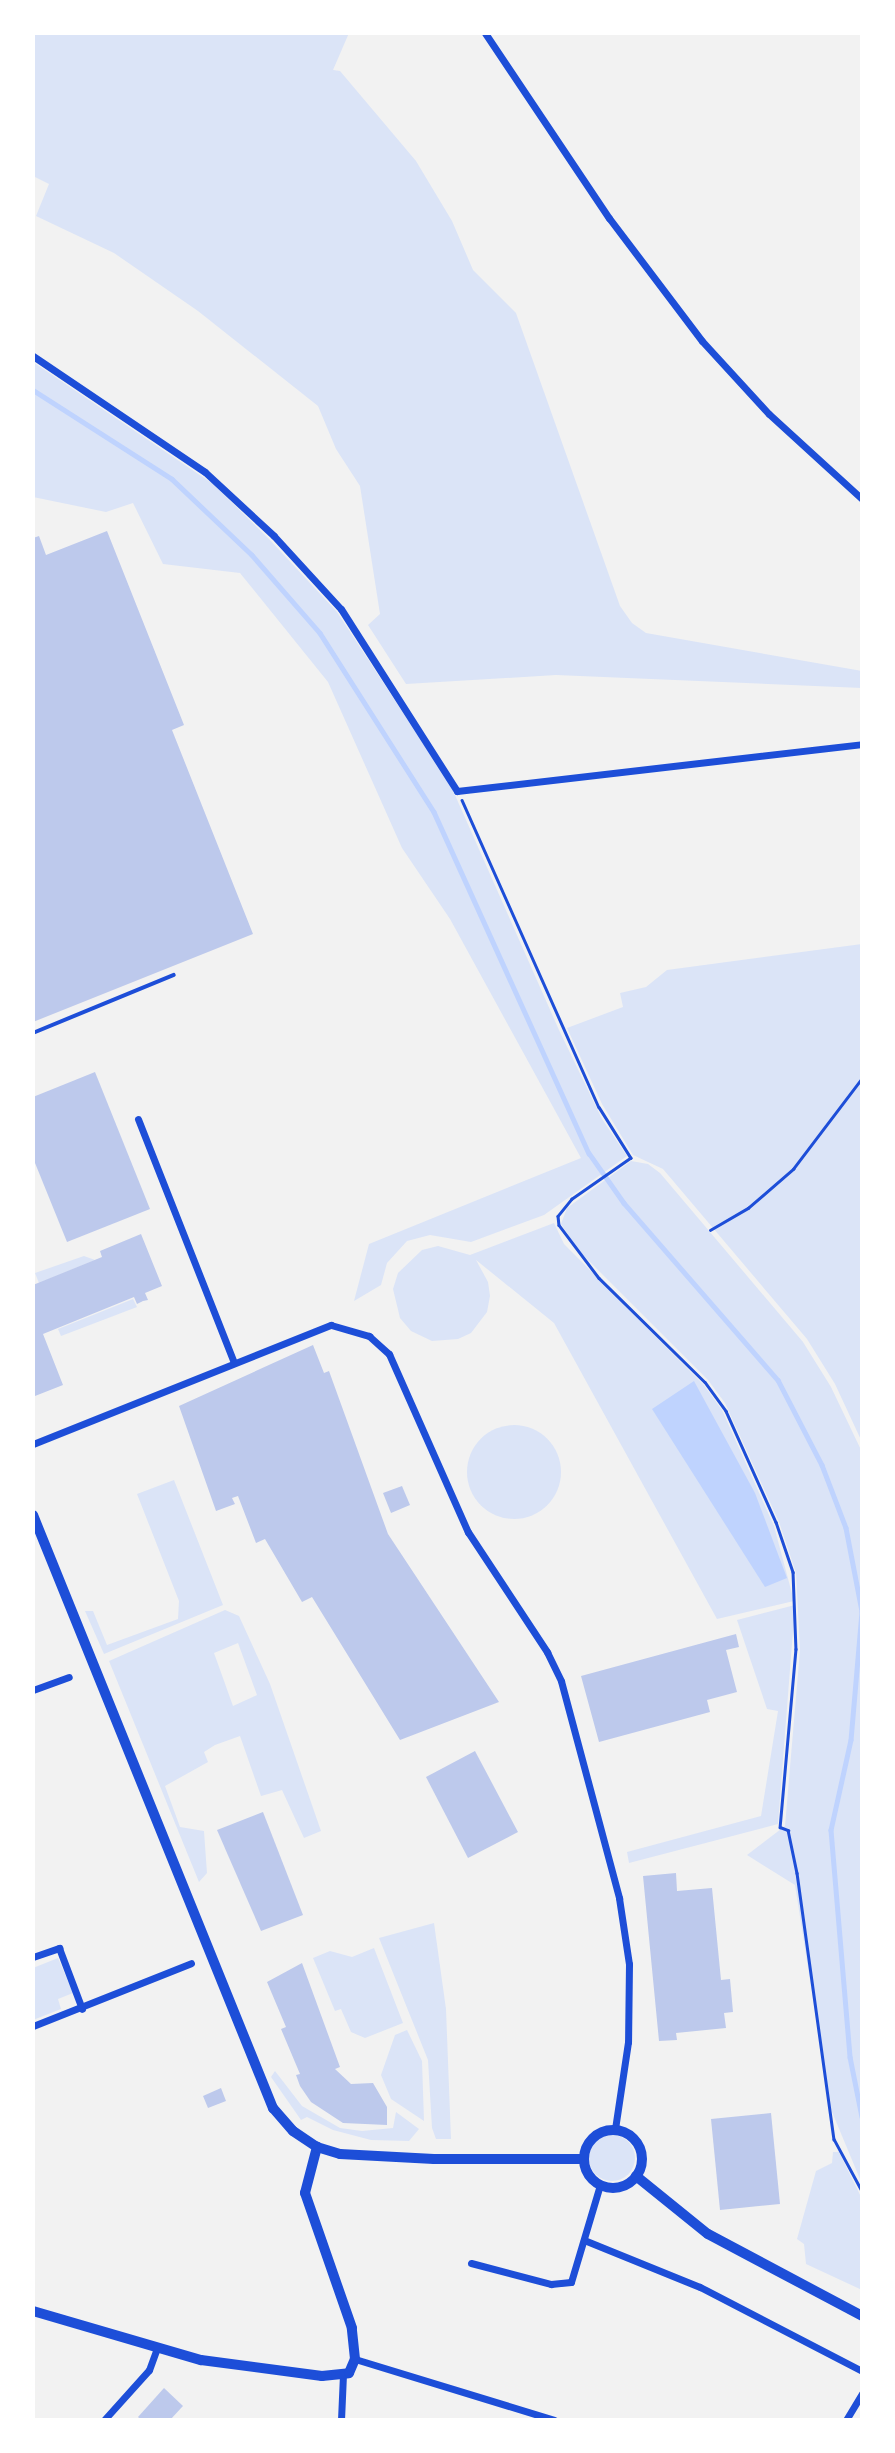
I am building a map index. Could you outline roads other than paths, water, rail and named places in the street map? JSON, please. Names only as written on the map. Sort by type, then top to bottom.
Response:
[{"type":"main road","points":[[33,1516],[273,2108],[293,2130],[317,2147],[340,2154],[434,2160],[583,2159]]},
{"type":"main road","points":[[615,2129],[632,2137],[640,2148],[641,2165],[636,2176],[623,2186],[600,2185],[590,2177],[583,2159],[592,2138],[615,2129]]},
{"type":"main road","points":[[636,2176],[708,2234],[862,2316]]},
{"type":"street","points":[[485,33],[608,218],[702,341],[769,414],[862,499]]},
{"type":"street","points":[[33,355],[205,472],[274,536],[341,609],[457,791],[862,744]]},
{"type":"street","points":[[138,1119],[234,1363]]},
{"type":"street","points":[[33,1444],[331,1325],[369,1336],[398,1368],[439,1473],[468,1532],[547,1652],[561,1681],[619,1898],[629,1965],[628,2042],[615,2129]]},
{"type":"street","points":[[33,1690],[69,1677]]},
{"type":"street","points":[[33,1957],[59,1948],[82,2009]]},
{"type":"street","points":[[33,2026],[82,2009],[191,1963]]},
{"type":"street","points":[[33,2311],[157,2348],[265,2371],[343,2375],[353,2370],[355,2359],[350,2318],[305,2193],[317,2147]]},
{"type":"street","points":[[471,2263],[563,2286],[578,2270],[600,2185]]},
{"type":"street","points":[[584,2240],[700,2287],[862,2371]]},
{"type":"street","points":[[104,2420],[149,2370],[157,2348]]},
{"type":"street","points":[[355,2359],[554,2420]]},
{"type":"street","points":[[341,2420],[343,2375]]},
{"type":"street","points":[[846,2420],[862,2393]]},
{"type":"lane","points":[[33,1033],[174,975]]},
{"type":"water","points":[[694,1381],[755,1493],[787,1578],[765,1587],[652,1409]]},
{"type":"waterway","points":[[33,390],[172,479],[252,555],[320,633],[434,812],[589,1153],[624,1203],[778,1380],[822,1465],[846,1528],[862,1611]]},
{"type":"waterway","points":[[862,1612],[851,1740],[831,1830],[850,2057],[862,2117]]}]
